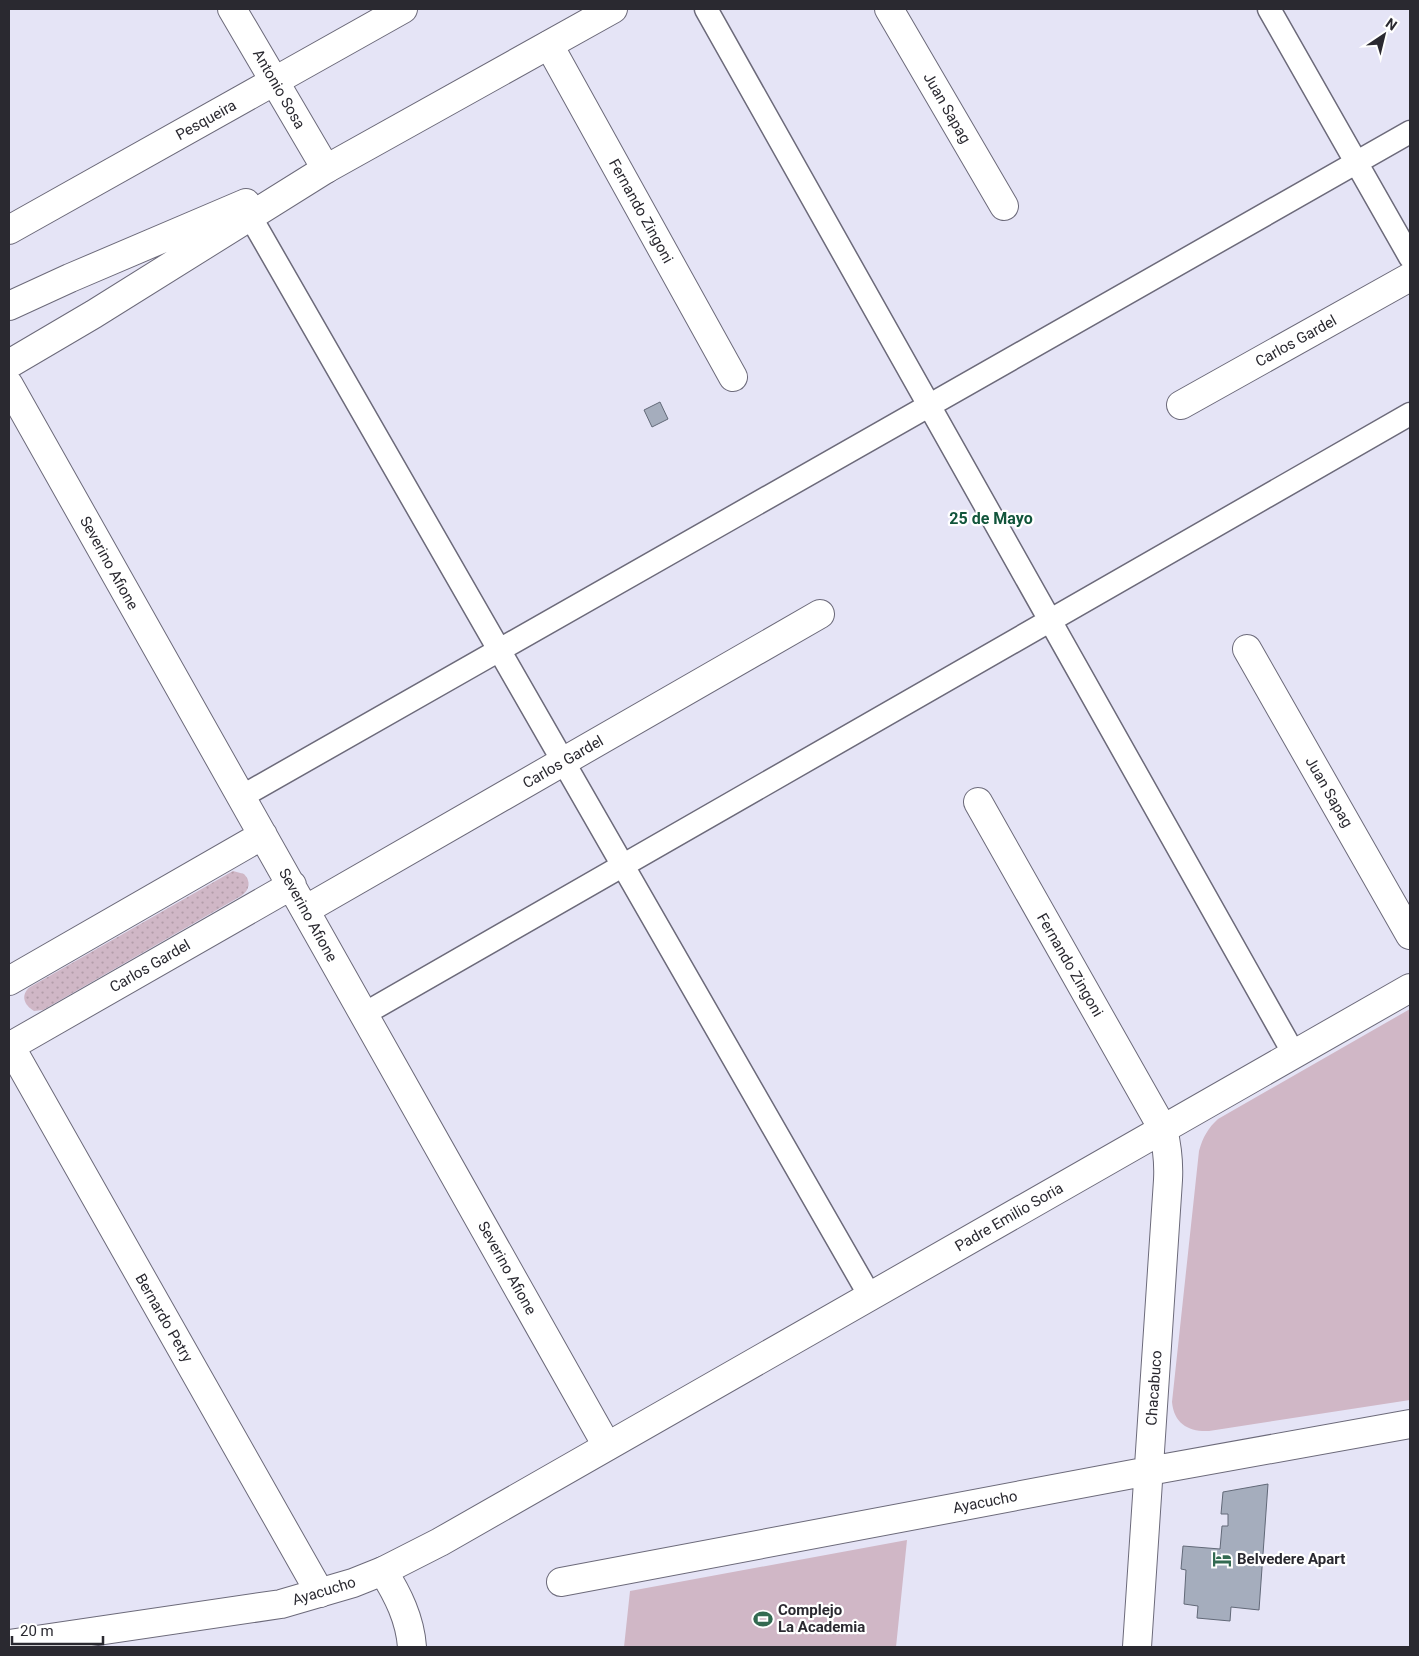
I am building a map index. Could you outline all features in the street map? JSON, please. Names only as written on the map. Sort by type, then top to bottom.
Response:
[{"type":"street","name":"Antonio Sosa","points":[[232,9],[326,169]]},
{"type":"street","name":"Pesqueira","points":[[9,230],[403,9]]},
{"type":"street","points":[[706,9],[1294,1054]]},
{"type":"street","name":"Juan Sapag","points":[[889,9],[1004,206]]},
{"type":"street","points":[[1269,9],[1410,257]]},
{"type":"street","points":[[9,364],[94,314],[326,169],[548,45],[602,12]]},
{"type":"street","name":"Fernando Zingoni","points":[[548,45],[734,377]]},
{"type":"street","points":[[241,797],[1410,132]]},
{"type":"street","points":[[9,306],[70,278],[326,169]]},
{"type":"street","points":[[250,216],[870,1296]]},
{"type":"street","name":"Carlos Gardel","points":[[1181,405],[1410,278]]},
{"type":"street","name":"Severino Afione","points":[[9,384],[607,1446]]},
{"type":"street","points":[[364,1014],[1410,414]]},
{"type":"street","name":"Carlos Gardel","points":[[305,910],[820,614]]},
{"type":"street","name":"Juan Sapag","points":[[1247,649],[1410,935]]},
{"type":"street","name":"Fernando Zingoni","points":[[978,802],[1163,1129]]},
{"type":"street","points":[[9,981],[263,835]]},
{"type":"street","name":"Carlos Gardel","points":[[9,1045],[292,885]]},
{"type":"street","name":"Padre Emilio Soria","points":[[607,1446],[1410,988]]},
{"type":"street","name":"Bernardo Petry","points":[[9,1045],[320,1593]]},
{"type":"street","name":"Chacabuco","points":[[1137,1647],[1168,1180],[1168,1153],[1163,1129]]},
{"type":"street","name":"Ayacucho","points":[[561,1582],[1149,1471],[1410,1424]]},
{"type":"street","name":"Ayacucho","points":[[9,1644],[281,1604],[353,1583],[383,1571],[440,1542],[607,1446]]},
{"type":"street","points":[[383,1571],[404,1609],[411,1633],[412,1647]]},
{"type":"shaded area","points":[[233,871],[244,874],[248,880],[248,888],[241,896],[43,1010],[34,1011],[24,1000],[25,993],[30,987]]},
{"type":"shaded area","points":[[1410,1009],[1410,1400],[1209,1431],[1189,1428],[1179,1421],[1173,1410],[1172,1402],[1199,1151],[1204,1137],[1218,1119]]},
{"type":"shaded area","name":"Complejo La Academia","points":[[907,1540],[896,1647],[624,1647],[630,1591]]},
{"type":"building","points":[[660,402],[668,419],[652,427],[644,410]]},
{"type":"building","name":"Belvedere Apart","points":[[1268,1484],[1259,1610],[1231,1607],[1230,1621],[1197,1618],[1198,1606],[1184,1604],[1186,1570],[1181,1569],[1183,1546],[1220,1549],[1222,1526],[1228,1526],[1228,1514],[1221,1514],[1223,1492]]},
{"type":"place","name":"Belvedere Apart","points":[[1222,1559]]},
{"type":"place","name":"Complejo La Academia","points":[[763,1619]]},
{"type":"district","name":"25 de Mayo","points":[[991,518]]}]
